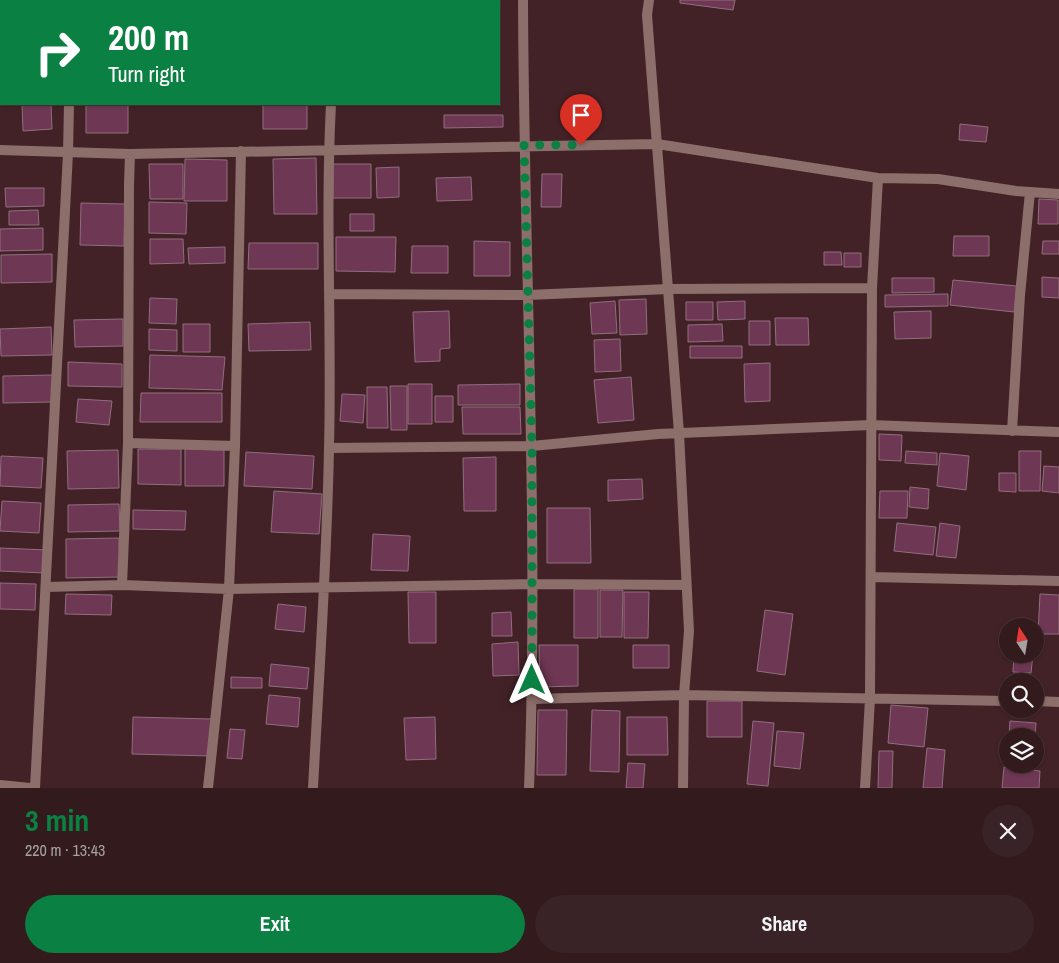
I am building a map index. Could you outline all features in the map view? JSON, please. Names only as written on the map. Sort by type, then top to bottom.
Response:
[{"type":"street","points":[[523,0],[524,145],[532,446],[532,699],[529,788]]},
{"type":"street","points":[[649,0],[647,15],[679,433],[689,631],[684,695],[683,788]]},
{"type":"street","points":[[35,788],[69,105]]},
{"type":"street","points":[[313,788],[324,588],[329,448],[330,294],[328,150],[331,105]]},
{"type":"street","points":[[0,150],[130,154],[524,145],[657,144],[878,178],[938,179],[1030,192],[1059,194]]},
{"type":"street","points":[[208,788],[229,589],[235,446],[241,151]]},
{"type":"street","points":[[122,585],[128,443],[130,154]]},
{"type":"street","points":[[865,788],[870,699],[872,288],[878,178]]},
{"type":"street","points":[[1012,431],[1020,295],[1030,192]]},
{"type":"street","points":[[330,294],[528,295],[668,289],[872,288]]},
{"type":"street","points":[[329,448],[532,446],[679,433],[871,426],[1059,432]]},
{"type":"street","points":[[128,443],[235,446]]},
{"type":"street","points":[[871,577],[1059,582]]},
{"type":"street","points":[[46,586],[122,585],[229,589],[533,584],[686,585]]},
{"type":"street","points":[[532,699],[684,695],[999,701]]},
{"type":"street","points":[[1044,701],[1059,702]]},
{"type":"street","points":[[0,785],[30,788]]},
{"type":"building","points":[[680,0],[735,0],[733,10],[680,3]]},
{"type":"building","points":[[22,105],[51,105],[52,129],[23,131]]},
{"type":"building","points":[[86,105],[128,105],[128,133],[86,133]]},
{"type":"building","points":[[263,105],[307,105],[307,129],[263,129]]},
{"type":"building","points":[[444,115],[503,115],[503,127],[444,128]]},
{"type":"building","points":[[960,124],[988,127],[986,142],[959,140]]},
{"type":"building","points":[[316,158],[317,214],[274,214],[273,159]]},
{"type":"building","points":[[185,159],[227,160],[227,201],[184,201]]},
{"type":"building","points":[[149,164],[183,164],[183,199],[150,199]]},
{"type":"building","points":[[333,164],[371,164],[371,198],[333,198]]},
{"type":"building","points":[[399,167],[399,197],[377,198],[376,168]]},
{"type":"building","points":[[542,174],[562,174],[561,207],[541,207]]},
{"type":"building","points":[[471,177],[472,200],[437,201],[436,178]]},
{"type":"building","points":[[5,188],[44,188],[44,206],[6,207]]},
{"type":"building","points":[[1039,199],[1058,200],[1058,224],[1038,224]]},
{"type":"building","points":[[149,202],[187,203],[186,234],[149,233]]},
{"type":"building","points":[[81,203],[125,204],[124,246],[80,245]]},
{"type":"building","points":[[38,210],[39,225],[9,225],[9,211]]},
{"type":"building","points":[[350,214],[374,214],[374,231],[350,231]]},
{"type":"building","points":[[43,228],[43,250],[0,251],[0,229]]},
{"type":"building","points":[[954,236],[989,236],[989,256],[953,256]]},
{"type":"building","points":[[336,237],[396,237],[395,272],[336,271]]},
{"type":"building","points":[[150,239],[183,239],[184,263],[150,264]]},
{"type":"building","points":[[474,241],[510,242],[510,276],[474,276]]},
{"type":"building","points":[[1043,241],[1059,241],[1059,254],[1042,254]]},
{"type":"building","points":[[249,243],[318,243],[318,269],[248,269]]},
{"type":"building","points":[[412,246],[448,246],[448,273],[411,273]]},
{"type":"building","points":[[225,247],[225,263],[189,264],[188,248]]},
{"type":"building","points":[[824,252],[841,252],[842,265],[824,265]]},
{"type":"building","points":[[844,253],[861,253],[861,267],[844,267]]},
{"type":"building","points":[[52,254],[52,282],[1,283],[1,255]]},
{"type":"building","points":[[1042,277],[1059,278],[1059,298],[1042,297]]},
{"type":"building","points":[[892,278],[934,278],[934,292],[892,293]]},
{"type":"building","points":[[953,280],[1017,286],[1014,312],[950,305]]},
{"type":"building","points":[[948,294],[948,306],[885,307],[885,295]]},
{"type":"building","points":[[150,298],[177,299],[176,324],[149,323]]},
{"type":"building","points":[[646,299],[647,334],[620,335],[619,300]]},
{"type":"building","points":[[615,301],[617,333],[592,334],[590,303]]},
{"type":"building","points":[[745,301],[745,319],[718,320],[717,302]]},
{"type":"building","points":[[686,302],[713,302],[713,320],[686,320]]},
{"type":"building","points":[[449,311],[450,348],[440,349],[440,361],[415,362],[413,312]]},
{"type":"building","points":[[931,311],[931,338],[895,339],[894,312]]},
{"type":"building","points":[[775,318],[808,318],[809,345],[776,345]]},
{"type":"building","points":[[123,319],[123,346],[75,347],[74,320]]},
{"type":"building","points":[[749,321],[770,321],[770,345],[749,345]]},
{"type":"building","points":[[310,322],[311,350],[249,351],[248,324]]},
{"type":"building","points":[[183,324],[210,324],[210,352],[183,352]]},
{"type":"building","points":[[722,324],[723,341],[688,342],[688,325]]},
{"type":"building","points":[[51,327],[52,355],[1,356],[0,329]]},
{"type":"building","points":[[149,329],[177,330],[177,351],[149,350]]},
{"type":"building","points":[[620,339],[621,371],[595,372],[594,340]]},
{"type":"building","points":[[690,346],[742,346],[742,358],[690,358]]},
{"type":"building","points":[[150,355],[225,357],[222,390],[149,388]]},
{"type":"building","points":[[68,362],[122,364],[122,387],[68,386]]},
{"type":"building","points":[[770,363],[770,401],[745,402],[744,364]]},
{"type":"building","points":[[53,375],[53,402],[3,403],[3,376]]},
{"type":"building","points":[[631,377],[634,420],[598,423],[594,380]]},
{"type":"building","points":[[408,384],[432,384],[432,424],[408,424]]},
{"type":"building","points":[[520,384],[520,405],[458,405],[458,385]]},
{"type":"building","points":[[390,386],[407,386],[407,430],[391,430]]},
{"type":"building","points":[[367,387],[387,387],[388,428],[367,428]]},
{"type":"building","points":[[141,393],[222,393],[222,422],[140,422]]},
{"type":"building","points":[[342,394],[365,395],[363,423],[340,421]]},
{"type":"building","points":[[435,396],[453,396],[453,422],[435,422]]},
{"type":"building","points":[[78,399],[112,401],[109,425],[76,422]]},
{"type":"building","points":[[462,407],[520,407],[521,434],[463,434]]},
{"type":"building","points":[[879,434],[902,435],[901,461],[879,460]]},
{"type":"building","points":[[138,449],[181,449],[181,485],[138,484]]},
{"type":"building","points":[[185,449],[224,450],[224,486],[185,486]]},
{"type":"building","points":[[118,450],[119,488],[68,489],[67,451]]},
{"type":"building","points":[[906,451],[937,453],[937,465],[905,463]]},
{"type":"building","points":[[1019,451],[1041,451],[1040,491],[1019,491]]},
{"type":"building","points":[[246,452],[314,456],[312,489],[244,486]]},
{"type":"building","points":[[940,453],[969,456],[966,490],[937,486]]},
{"type":"building","points":[[1,456],[43,458],[41,488],[0,486]]},
{"type":"building","points":[[496,457],[496,511],[464,511],[463,458]]},
{"type":"building","points":[[1044,466],[1059,467],[1059,493],[1042,491]]},
{"type":"building","points":[[999,473],[1016,473],[1016,492],[999,491]]},
{"type":"building","points":[[642,479],[643,499],[608,501],[608,480]]},
{"type":"building","points":[[910,487],[929,489],[928,509],[909,507]]},
{"type":"building","points":[[274,491],[322,494],[319,534],[271,532]]},
{"type":"building","points":[[880,491],[908,491],[907,518],[879,518]]},
{"type":"building","points":[[2,501],[41,503],[39,533],[0,531]]},
{"type":"building","points":[[119,504],[120,531],[68,532],[68,505]]},
{"type":"building","points":[[547,508],[590,508],[591,563],[547,563]]},
{"type":"building","points":[[133,510],[186,511],[185,530],[133,529]]},
{"type":"building","points":[[897,523],[936,527],[933,555],[894,551]]},
{"type":"building","points":[[940,523],[960,526],[956,558],[936,556]]},
{"type":"building","points":[[373,534],[410,536],[408,571],[371,570]]},
{"type":"building","points":[[119,538],[120,577],[66,578],[66,539]]},
{"type":"building","points":[[0,548],[47,550],[45,573],[0,571]]},
{"type":"building","points":[[0,583],[36,584],[35,610],[0,609]]},
{"type":"building","points":[[574,589],[598,589],[598,638],[574,638]]},
{"type":"building","points":[[600,590],[623,590],[622,637],[600,637]]},
{"type":"building","points":[[408,592],[436,592],[436,643],[409,643]]},
{"type":"building","points":[[624,592],[649,592],[648,638],[624,638]]},
{"type":"building","points":[[66,594],[112,595],[111,615],[65,614]]},
{"type":"building","points":[[1040,594],[1059,595],[1059,634],[1044,634],[1044,618],[1039,618]]},
{"type":"building","points":[[278,604],[306,607],[304,632],[275,629]]},
{"type":"building","points":[[765,610],[793,614],[785,675],[757,671]]},
{"type":"building","points":[[511,612],[512,636],[492,636],[492,613]]},
{"type":"building","points":[[518,642],[519,675],[493,676],[492,644]]},
{"type":"building","points":[[539,645],[578,645],[578,686],[540,687]]},
{"type":"building","points":[[633,645],[669,645],[669,668],[633,668]]},
{"type":"building","points":[[1014,663],[1032,663],[1031,673],[1013,672]]},
{"type":"building","points":[[271,664],[309,668],[307,689],[269,686]]},
{"type":"building","points":[[231,677],[262,678],[262,688],[231,688]]},
{"type":"building","points":[[269,695],[300,698],[298,727],[266,724]]},
{"type":"building","points":[[707,701],[742,701],[742,737],[707,737]]},
{"type":"building","points":[[891,705],[928,708],[924,747],[888,743]]},
{"type":"building","points":[[538,710],[567,710],[566,775],[537,775]]},
{"type":"building","points":[[592,710],[620,711],[619,772],[590,771]]},
{"type":"building","points":[[133,717],[212,719],[211,756],[132,754]]},
{"type":"building","points":[[435,717],[436,759],[406,760],[404,718]]},
{"type":"building","points":[[627,717],[667,717],[668,755],[627,755]]},
{"type":"building","points":[[753,721],[774,723],[768,786],[747,784]]},
{"type":"building","points":[[1010,721],[1036,723],[1036,728],[1010,728]]},
{"type":"building","points":[[230,729],[245,730],[242,759],[227,758]]},
{"type":"building","points":[[777,731],[804,733],[800,769],[774,766]]},
{"type":"building","points":[[927,748],[945,750],[942,788],[923,788]]},
{"type":"building","points":[[879,751],[893,751],[892,788],[878,788]]},
{"type":"building","points":[[628,763],[645,764],[643,788],[626,788]]},
{"type":"building","points":[[1003,773],[1040,773],[1039,788],[1002,788]]},
{"type":"route","points":[[532,680],[532,446],[524,145],[581,145]]}]
